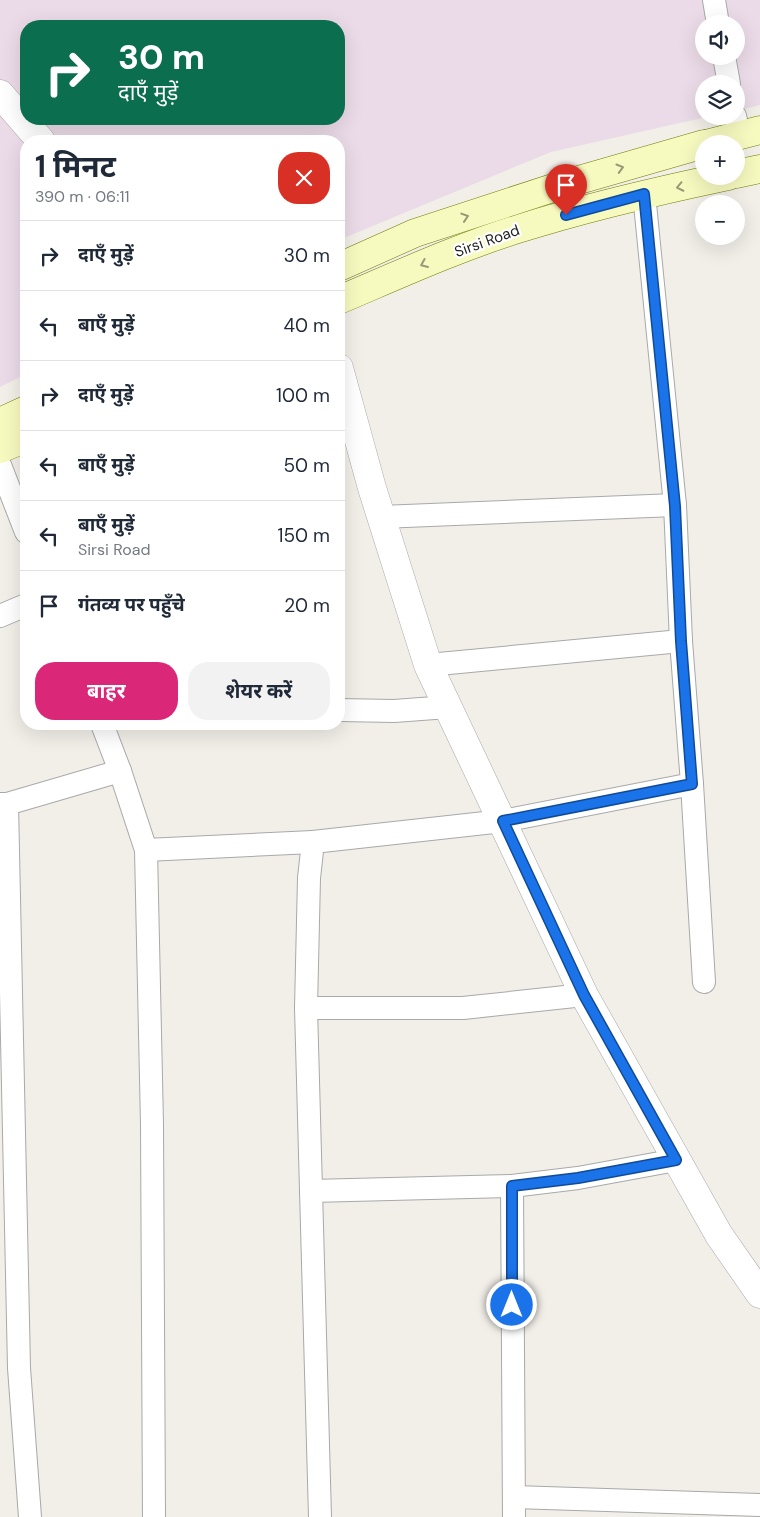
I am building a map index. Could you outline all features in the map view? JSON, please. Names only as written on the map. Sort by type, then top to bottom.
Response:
[{"type":"main road","name":"Sirsi Road","points":[[726,135],[745,127]]},
{"type":"main road","name":"Sirsi Road","points":[[345,264],[415,233],[565,184],[695,147]]},
{"type":"main road","points":[[745,172],[760,169]]},
{"type":"main road","name":"Sirsi Road","points":[[345,297],[437,258],[518,229],[644,194],[695,183]]},
{"type":"main road","points":[[0,422],[20,413]]},
{"type":"main road","points":[[0,449],[20,441]]},
{"type":"street","points":[[714,0],[716,15]]},
{"type":"street","points":[[0,94],[20,117]]},
{"type":"street","points":[[27,125],[36,135]]},
{"type":"street","points":[[644,194],[675,506],[681,641],[704,982]]},
{"type":"street","points":[[345,389],[381,517],[428,665],[584,995],[719,1235],[760,1294]]},
{"type":"street","points":[[0,465],[20,517]]},
{"type":"street","points":[[381,517],[675,506]]},
{"type":"street","points":[[0,616],[20,608]]},
{"type":"street","points":[[428,665],[681,641]]},
{"type":"street","points":[[345,710],[394,711],[448,707]]},
{"type":"street","points":[[104,730],[146,850],[152,1124],[154,1517]]},
{"type":"street","points":[[30,1517],[19,1368],[3,804],[120,771]]},
{"type":"street","points":[[146,850],[312,842],[503,821],[692,784]]},
{"type":"street","points":[[312,842],[308,878],[306,1008],[320,1517]]},
{"type":"street","points":[[306,1008],[464,1008],[584,995]]},
{"type":"street","points":[[310,1191],[512,1186],[578,1178],[676,1160]]},
{"type":"street","points":[[512,1186],[514,1507],[760,1505]]},
{"type":"shaded area","points":[[0,0],[760,0],[760,105],[745,109],[745,75],[695,75],[695,120],[551,152],[345,238],[345,135],[20,135],[20,377],[0,387]]},
{"type":"route","points":[[512,1305],[512,1186],[578,1178],[676,1160],[584,995],[503,821],[692,784],[681,641],[675,506],[644,194],[566,215]]}]
